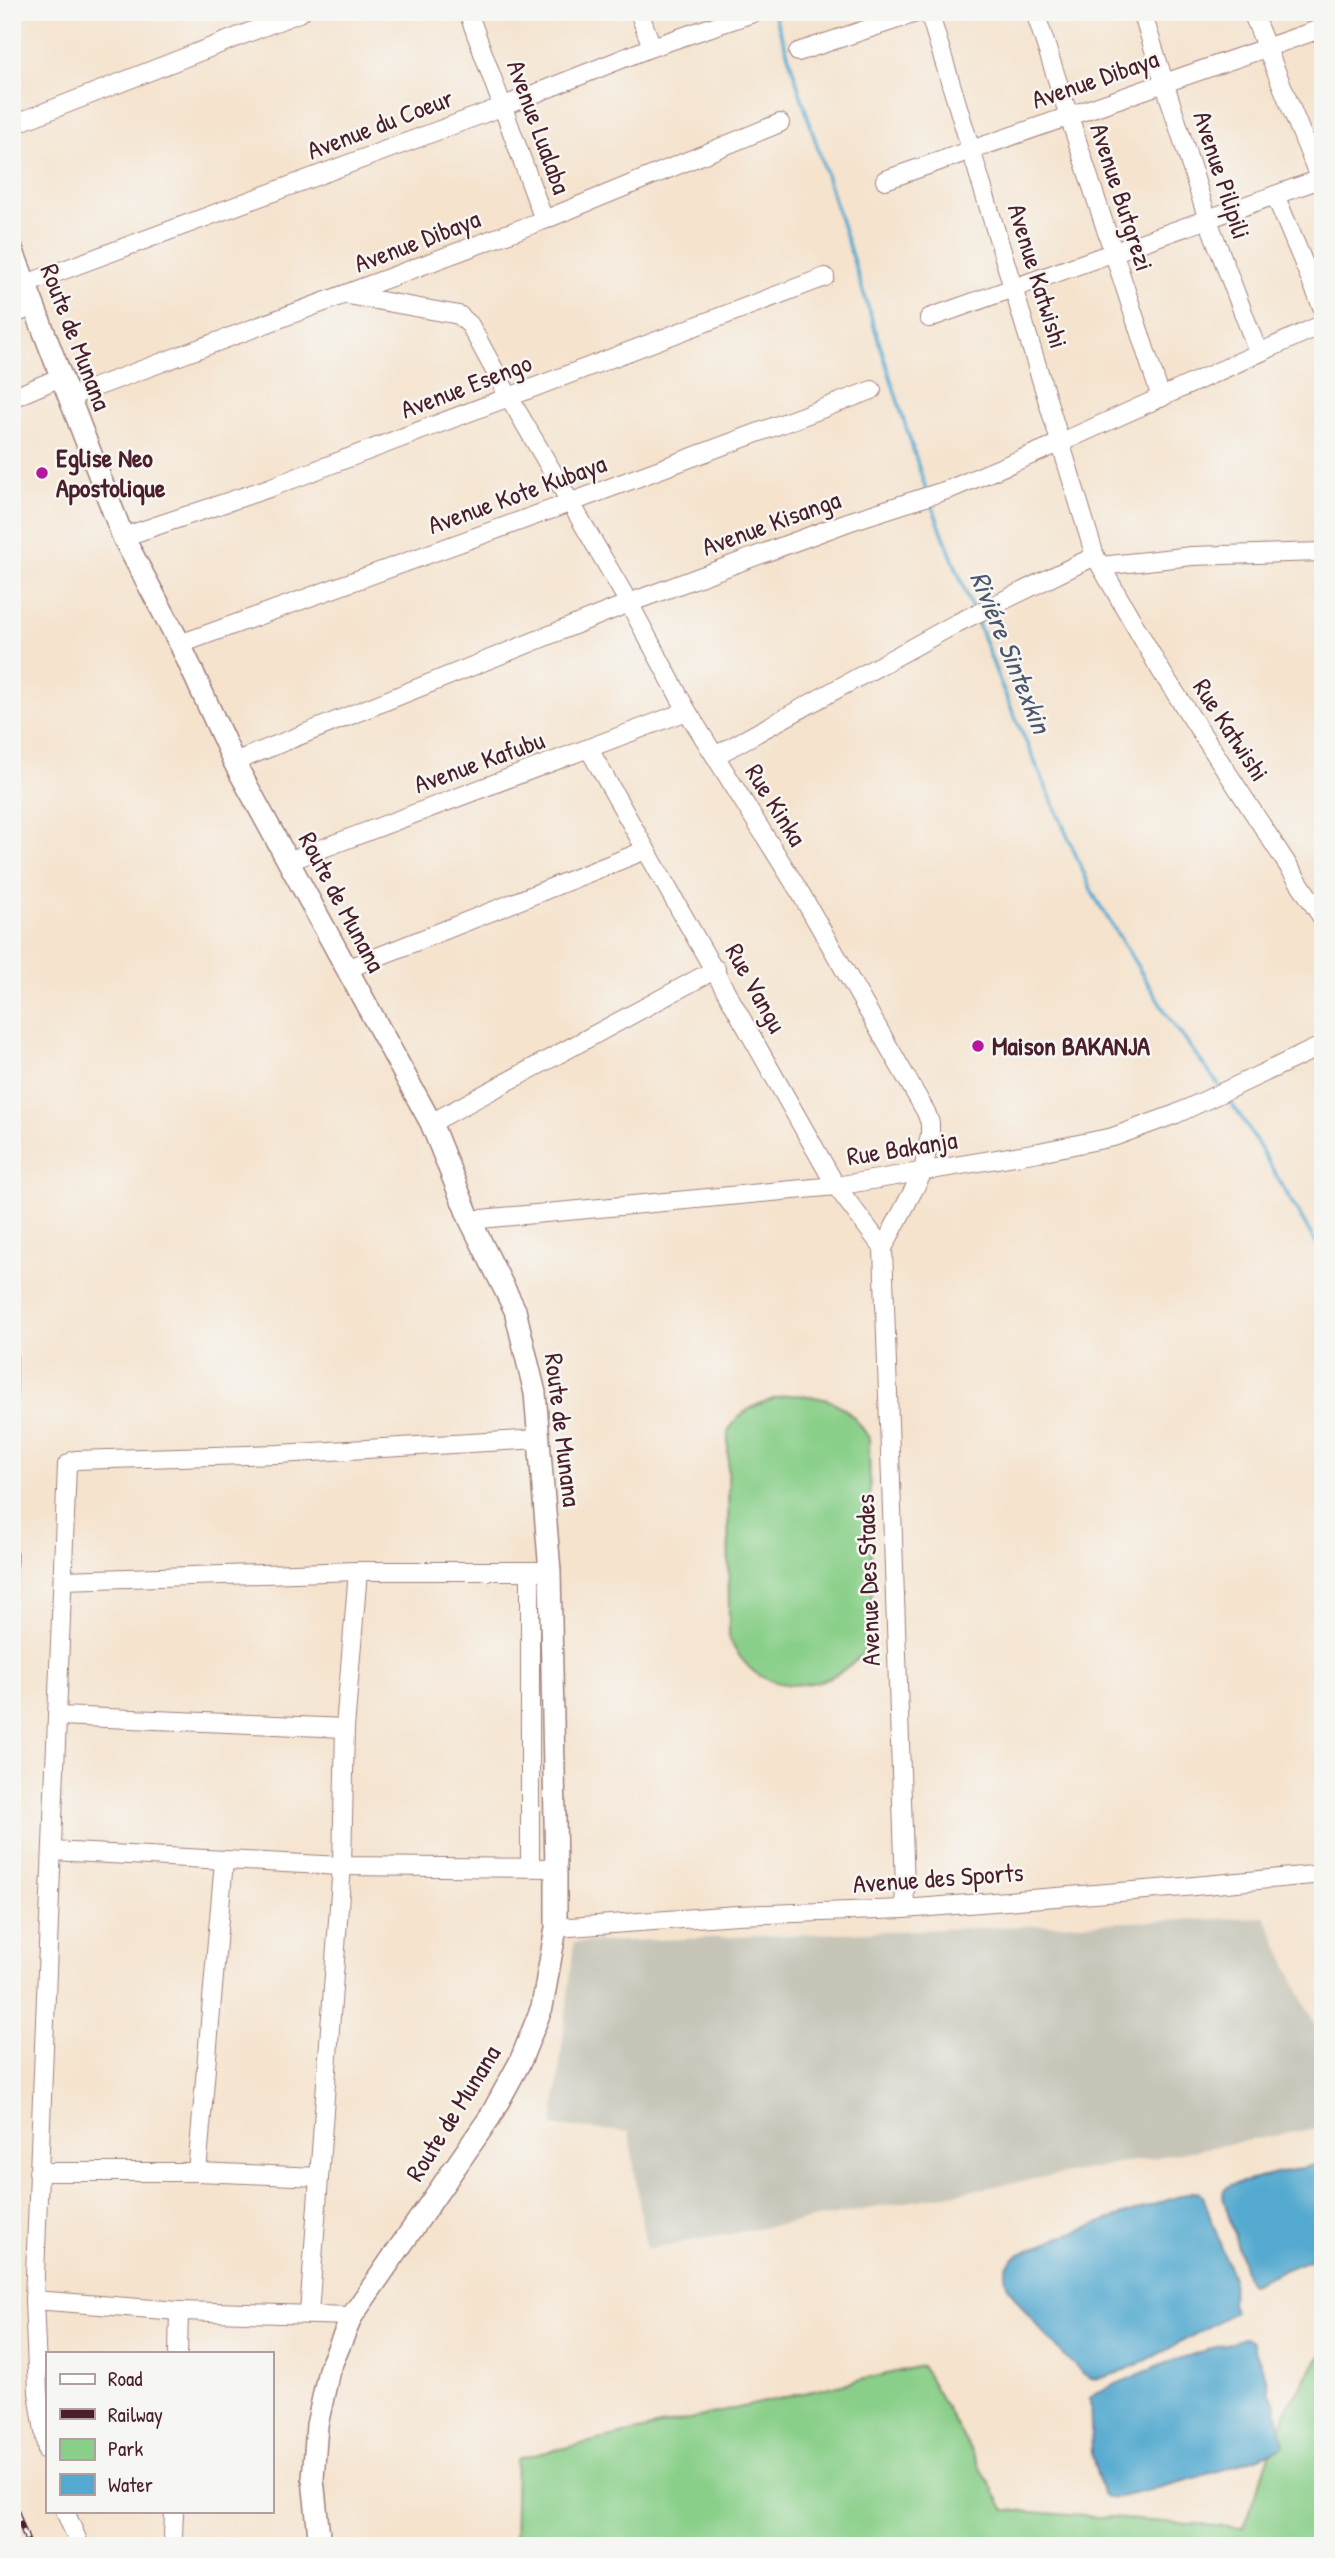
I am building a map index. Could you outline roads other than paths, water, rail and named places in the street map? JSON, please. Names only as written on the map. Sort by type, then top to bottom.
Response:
[{"type":"main road","name":"Route de Munana","points":[[12,248],[123,537],[180,644],[233,762],[431,1123],[470,1220],[515,1310],[531,1373],[540,1439],[540,1571],[556,1868],[556,1928],[542,2007],[520,2062],[490,2117],[352,2316],[329,2370],[317,2425],[313,2479],[320,2546]]},
{"type":"street","points":[[12,125],[301,12]]},
{"type":"street","name":"Avenue Lualaba","points":[[468,12],[544,220]]},
{"type":"street","points":[[639,12],[652,47]]},
{"type":"street","points":[[798,52],[919,12]]},
{"type":"street","name":"Avenue Katwishi","points":[[929,12],[1098,561]]},
{"type":"street","name":"Avenue Butgrezi","points":[[1035,12],[1111,252],[1161,398]]},
{"type":"street","name":"Avenue Pilipili","points":[[1142,12],[1208,220],[1258,352]]},
{"type":"street","points":[[929,318],[1322,178],[1252,12]]},
{"type":"street","name":"Avenue du Coeur","points":[[26,284],[504,106],[652,47],[753,13]]},
{"type":"street","name":"Avenue Dibaya","points":[[885,180],[1323,28]]},
{"type":"street","name":"Avenue Dibaya","points":[[69,397],[544,220],[780,123]]},
{"type":"street","points":[[1275,195],[1323,309]]},
{"type":"street","name":"Avenue Esengo","points":[[123,537],[269,488],[825,277]]},
{"type":"street","name":"Rue Kinka","points":[[348,295],[459,315],[470,325],[629,603],[687,711],[801,894],[926,1112],[930,1134],[923,1172],[883,1248]]},
{"type":"street","points":[[12,315],[34,306]]},
{"type":"street","name":"Avenue Kisanga","points":[[233,762],[629,603],[848,522],[950,489],[1062,442],[1323,324]]},
{"type":"street","points":[[12,398],[61,377]]},
{"type":"street","name":"Avenue Kote Kubaya","points":[[180,644],[872,390]]},
{"type":"street","points":[[715,756],[957,623],[1098,561],[1323,552]]},
{"type":"street","name":"Rue Katwishi","points":[[1098,561],[1161,671],[1323,919]]},
{"type":"street","name":"Avenue Kafubu","points":[[289,861],[687,711]]},
{"type":"street","name":"Rue Vangu","points":[[589,749],[716,969],[836,1186],[883,1248]]},
{"type":"street","points":[[346,969],[646,850]]},
{"type":"street","points":[[431,1123],[716,969]]},
{"type":"street","name":"Rue Bakanja","points":[[470,1220],[836,1186],[1113,1137],[1176,1114],[1323,1045]]},
{"type":"street","name":"Avenue Des Stades","points":[[883,1248],[904,1909]]},
{"type":"street","points":[[46,2444],[38,2392],[34,2300],[67,1465],[75,1460],[278,1454],[540,1439]]},
{"type":"street","points":[[63,1580],[358,1571],[540,1571],[530,1867]]},
{"type":"street","points":[[309,2314],[342,1866],[345,1728],[358,1571]]},
{"type":"street","points":[[58,1716],[345,1728]]},
{"type":"street","points":[[52,1851],[342,1866],[556,1868]]},
{"type":"street","points":[[197,2172],[224,1861]]},
{"type":"street","name":"Avenue des Sports","points":[[556,1928],[737,1915],[904,1909],[1323,1874]]},
{"type":"street","points":[[37,2172],[197,2172],[319,2177]]},
{"type":"street","points":[[34,2300],[179,2311],[352,2316]]},
{"type":"street","points":[[178,2352],[179,2311]]},
{"type":"street","points":[[65,2512],[79,2546]]},
{"type":"street","points":[[173,2536],[174,2512]]},
{"type":"water","points":[[1319,2164],[1323,2173],[1323,2254],[1251,2284],[1223,2197],[1224,2190],[1230,2185]]},
{"type":"water","points":[[1198,2191],[1203,2196],[1233,2279],[1231,2303],[1235,2311],[1185,2340],[1120,2372],[1091,2378],[1084,2374],[1061,2352],[1014,2296],[1006,2280],[1008,2265],[1019,2254],[1060,2237]]},
{"type":"water","points":[[1244,2338],[1251,2340],[1268,2382],[1284,2445],[1254,2459],[1198,2477],[1107,2498],[1102,2493],[1092,2456],[1090,2398],[1095,2393],[1166,2363]]},
{"type":"waterway","name":"Riviére Sintexkin","points":[[773,12],[926,490]]},
{"type":"waterway","name":"Riviére Sintexkin","points":[[930,501],[973,611]]},
{"type":"waterway","name":"Riviére Sintexkin","points":[[977,621],[1002,687],[1093,894],[1171,1021],[1220,1087]]},
{"type":"waterway","name":"Riviére Sintexkin","points":[[1226,1096],[1246,1124],[1323,1255]]},
{"type":"railway","points":[[12,987],[15,996],[12,1679]]},
{"type":"railway","points":[[12,2492],[29,2546]]},
{"type":"place","name":"Eglise Neo Apostolique","points":[[42,473]]},
{"type":"place","name":"Maison BAKANJA","points":[[978,1046]]}]
